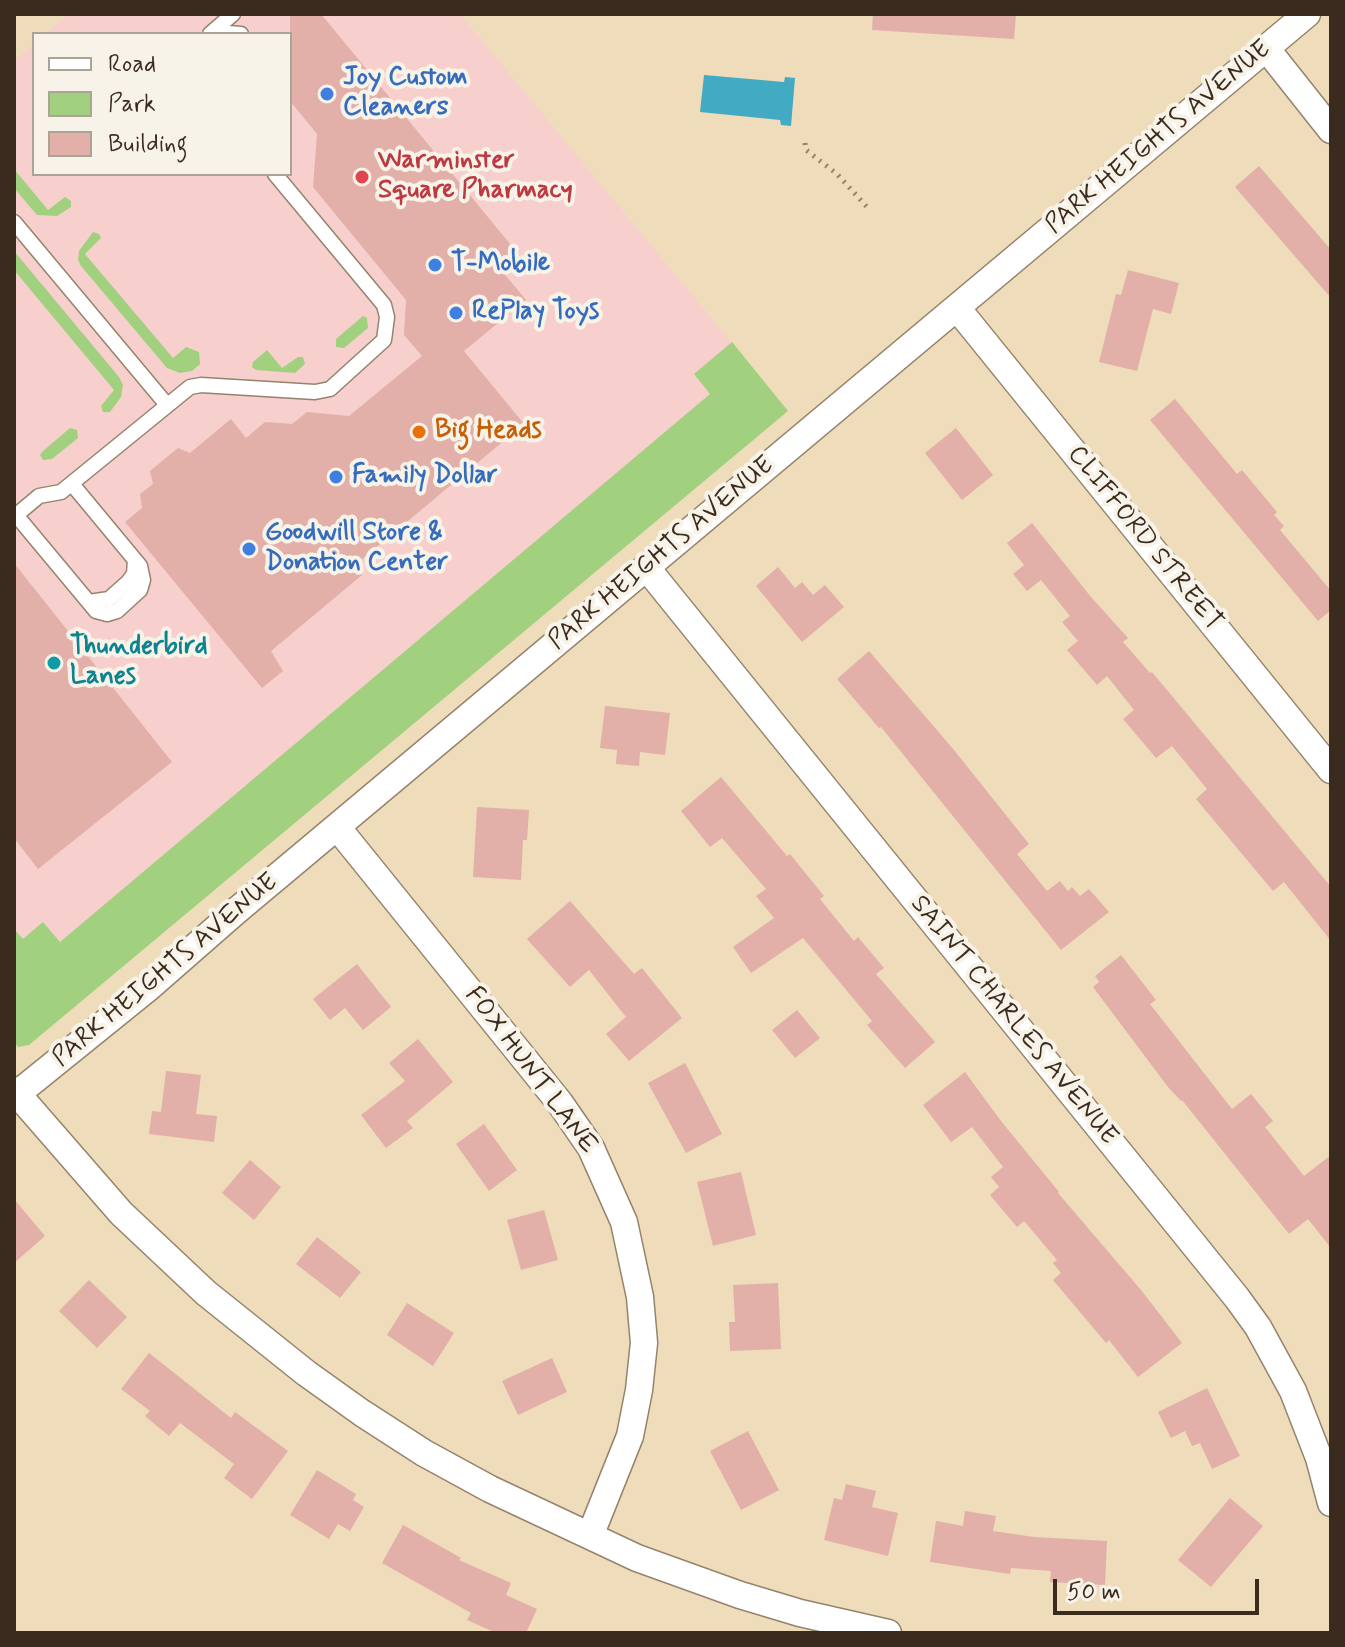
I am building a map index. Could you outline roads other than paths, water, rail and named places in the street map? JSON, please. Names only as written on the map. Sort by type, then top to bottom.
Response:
[{"type":"street","name":"PARK HEIGHTS AVENUE","points":[[16,1092],[147,989],[1307,14]]},
{"type":"street","points":[[1266,48],[1331,130]]},
{"type":"street","name":"CLIFFORD STREET","points":[[957,308],[1331,770]]},
{"type":"street","name":"SAINT CHARLES AVENUE","points":[[646,567],[1237,1298],[1258,1327],[1293,1391],[1315,1447],[1331,1503]]},
{"type":"street","name":"FOX HUNT LANE","points":[[337,827],[560,1103],[591,1148],[624,1222],[640,1297],[644,1343],[639,1390],[630,1436],[590,1536]]},
{"type":"street","points":[[16,1092],[121,1213],[206,1293],[306,1373],[424,1453],[490,1489],[637,1558],[800,1613],[888,1633]]},
{"type":"lane","points":[[212,32],[233,14]]},
{"type":"lane","points":[[72,484],[135,560],[134,574],[109,599],[89,602],[15,516],[39,496],[61,492],[72,484],[190,387],[201,385],[315,392],[330,389],[384,340],[387,317],[384,305],[277,176]]},
{"type":"lane","points":[[14,222],[167,405]]},
{"type":"water","points":[[704,75],[784,82],[785,77],[795,78],[791,126],[781,125],[780,120],[700,112]]},
{"type":"place","name":"Joy Custom Cleaners","points":[[327,94]]},
{"type":"place","name":"Warminster Square Pharmacy","points":[[362,177]]},
{"type":"place","name":"T-Mobile","points":[[435,265]]},
{"type":"place","name":"RePlay Toys","points":[[456,313]]},
{"type":"place","name":"Big Heads","points":[[419,432]]},
{"type":"place","name":"Family Dollar","points":[[336,477]]},
{"type":"place","name":"Goodwill Store & Donation Center","points":[[249,549]]},
{"type":"place","name":"Thunderbird Lanes","points":[[54,663]]}]
